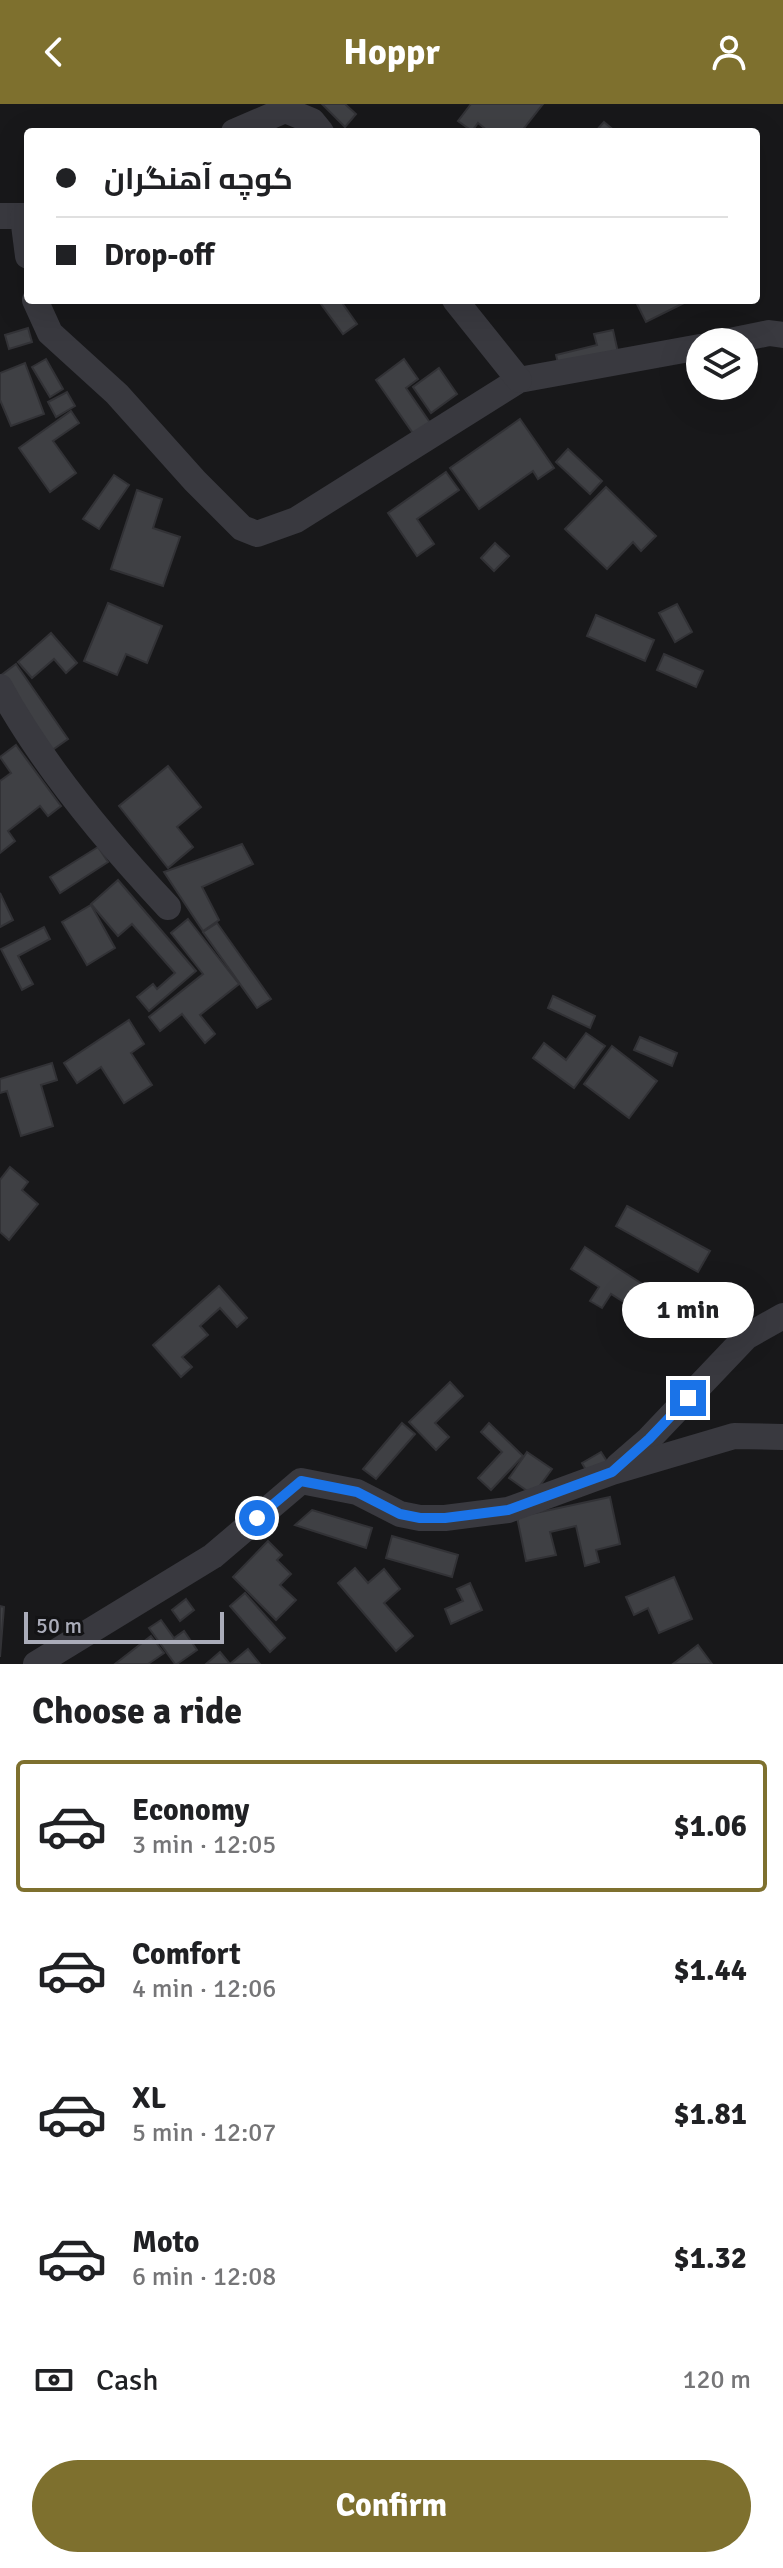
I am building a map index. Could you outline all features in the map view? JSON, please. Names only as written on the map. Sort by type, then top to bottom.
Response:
[{"type":"street","points":[[243,128],[285,110],[312,121],[318,128]]},
{"type":"street","points":[[17,216],[24,241]]},
{"type":"street","points":[[37,304],[50,333],[117,394],[242,528],[257,534],[296,520],[519,380],[686,350]]},
{"type":"street","points":[[458,304],[519,380]]},
{"type":"street","points":[[758,335],[783,335]]},
{"type":"street","points":[[0,687],[19,721],[117,853],[168,907]]},
{"type":"street","points":[[612,1472],[649,1439],[746,1337],[783,1316]]},
{"type":"street","points":[[36,1664],[213,1556],[301,1481],[357,1492],[400,1514],[445,1518],[508,1510],[612,1472],[734,1436],[783,1437]]},
{"type":"building","points":[[322,104],[345,104],[356,114],[345,127]]},
{"type":"building","points":[[471,104],[543,104],[524,128],[484,128],[478,123],[474,128],[468,128],[458,121]]},
{"type":"building","points":[[321,304],[343,304],[357,324],[343,334]]},
{"type":"building","points":[[637,304],[682,304],[646,322]]},
{"type":"building","points":[[28,328],[32,342],[9,349],[5,335]]},
{"type":"building","points":[[613,330],[619,357],[560,371],[556,355],[597,345],[594,334]]},
{"type":"building","points":[[46,359],[63,389],[50,397],[32,367]]},
{"type":"building","points":[[404,359],[418,379],[406,388],[433,427],[417,439],[376,380]]},
{"type":"building","points":[[25,363],[44,414],[11,426],[0,400],[0,373]]},
{"type":"building","points":[[439,368],[457,394],[431,413],[413,387]]},
{"type":"building","points":[[67,392],[75,406],[56,417],[48,402]]},
{"type":"building","points":[[71,411],[79,423],[53,441],[76,473],[50,492],[19,448]]},
{"type":"building","points":[[520,419],[554,468],[538,479],[533,471],[479,509],[450,468]]},
{"type":"building","points":[[568,449],[602,481],[590,494],[556,462]]},
{"type":"building","points":[[446,472],[459,490],[417,519],[434,544],[417,556],[388,513]]},
{"type":"building","points":[[114,475],[129,485],[99,529],[83,519]]},
{"type":"building","points":[[606,487],[656,536],[641,551],[633,542],[607,569],[565,529]]},
{"type":"building","points":[[137,490],[162,499],[153,528],[180,537],[163,586],[111,569]]},
{"type":"building","points":[[495,543],[509,556],[494,571],[481,558]]},
{"type":"building","points":[[108,603],[162,626],[147,663],[126,654],[117,675],[84,661]]},
{"type":"building","points":[[677,604],[692,632],[675,642],[659,613]]},
{"type":"building","points":[[596,615],[654,640],[645,661],[587,636]]},
{"type":"building","points":[[51,633],[77,663],[66,673],[54,659],[32,678],[18,662]]},
{"type":"building","points":[[664,654],[703,671],[696,687],[657,670]]},
{"type":"building","points":[[16,664],[68,739],[51,751],[0,676]]},
{"type":"building","points":[[16,745],[61,806],[48,816],[40,806],[8,831],[15,841],[0,853],[0,781],[11,773],[0,757]]},
{"type":"building","points":[[168,766],[201,807],[177,827],[193,847],[168,868],[119,806]]},
{"type":"building","points":[[242,844],[253,864],[202,887],[219,920],[203,931],[164,872]]},
{"type":"building","points":[[98,847],[108,862],[60,893],[50,877]]},
{"type":"building","points":[[118,880],[196,971],[149,1011],[137,997],[153,984],[157,989],[175,973],[132,924],[118,936],[91,904]]},
{"type":"building","points":[[0,893],[13,920],[0,927]]},
{"type":"building","points":[[91,905],[115,948],[87,965],[62,922]]},
{"type":"building","points":[[188,919],[239,984],[200,1015],[215,1034],[205,1043],[182,1014],[160,1031],[149,1017],[203,974],[171,933]]},
{"type":"building","points":[[217,923],[271,999],[257,1008],[203,932]]},
{"type":"building","points":[[44,927],[50,939],[18,956],[33,984],[22,990],[1,949]]},
{"type":"building","points":[[553,996],[595,1016],[590,1028],[548,1008]]},
{"type":"building","points":[[129,1020],[144,1044],[131,1053],[152,1085],[124,1103],[101,1067],[77,1083],[64,1063]]},
{"type":"building","points":[[586,1033],[605,1046],[574,1088],[533,1058],[544,1043],[566,1060]]},
{"type":"building","points":[[640,1037],[677,1053],[672,1066],[634,1050]]},
{"type":"building","points":[[612,1046],[657,1081],[629,1118],[584,1084]]},
{"type":"building","points":[[52,1063],[57,1080],[41,1085],[53,1126],[21,1136],[7,1091],[0,1093],[0,1079]]},
{"type":"building","points":[[10,1167],[28,1182],[22,1190],[38,1204],[9,1240],[0,1232],[0,1180]]},
{"type":"building","points":[[627,1206],[710,1251],[698,1272],[616,1226]]},
{"type":"building","points":[[585,1247],[650,1289],[636,1310],[611,1294],[602,1308],[590,1301],[599,1287],[571,1269]]},
{"type":"building","points":[[219,1286],[247,1318],[237,1327],[220,1308],[200,1326],[208,1335],[182,1357],[192,1367],[181,1377],[153,1345]]},
{"type":"building","points":[[450,1382],[463,1396],[435,1423],[449,1437],[436,1450],[409,1422]]},
{"type":"building","points":[[402,1423],[415,1434],[376,1479],[363,1469]]},
{"type":"building","points":[[489,1423],[523,1456],[491,1490],[478,1478],[502,1452],[481,1432]]},
{"type":"building","points":[[527,1452],[552,1469],[533,1495],[509,1478]]},
{"type":"building","points":[[601,1452],[608,1463],[589,1475],[582,1463]]},
{"type":"building","points":[[610,1497],[620,1544],[596,1550],[599,1562],[585,1566],[576,1526],[550,1532],[556,1555],[526,1561],[517,1517]]},
{"type":"building","points":[[312,1510],[372,1528],[366,1548],[295,1525]]},
{"type":"building","points":[[392,1536],[458,1555],[452,1577],[386,1558]]},
{"type":"building","points":[[268,1541],[282,1555],[277,1560],[291,1574],[280,1585],[296,1600],[276,1620],[233,1577]]},
{"type":"building","points":[[355,1568],[368,1583],[384,1569],[400,1589],[384,1603],[413,1636],[396,1651],[338,1583]]},
{"type":"building","points":[[674,1577],[692,1619],[659,1633],[648,1608],[634,1615],[626,1597]]},
{"type":"building","points":[[470,1583],[482,1610],[451,1624],[445,1609],[463,1601],[457,1589]]},
{"type":"building","points":[[245,1593],[285,1638],[270,1652],[230,1606]]},
{"type":"building","points":[[186,1599],[194,1610],[180,1621],[172,1610]]},
{"type":"building","points":[[0,1606],[4,1607],[0,1657]]},
{"type":"building","points":[[161,1620],[174,1638],[184,1631],[197,1650],[175,1664],[149,1628]]},
{"type":"building","points":[[151,1636],[164,1653],[148,1664],[115,1664]]},
{"type":"building","points":[[698,1645],[712,1664],[673,1664]]},
{"type":"building","points":[[248,1649],[260,1664],[230,1664]]},
{"type":"building","points":[[220,1652],[230,1664],[206,1664]]},
{"type":"route","points":[[257,1518],[301,1481],[357,1492],[400,1514],[420,1518],[508,1510],[612,1472],[688,1398]]}]
